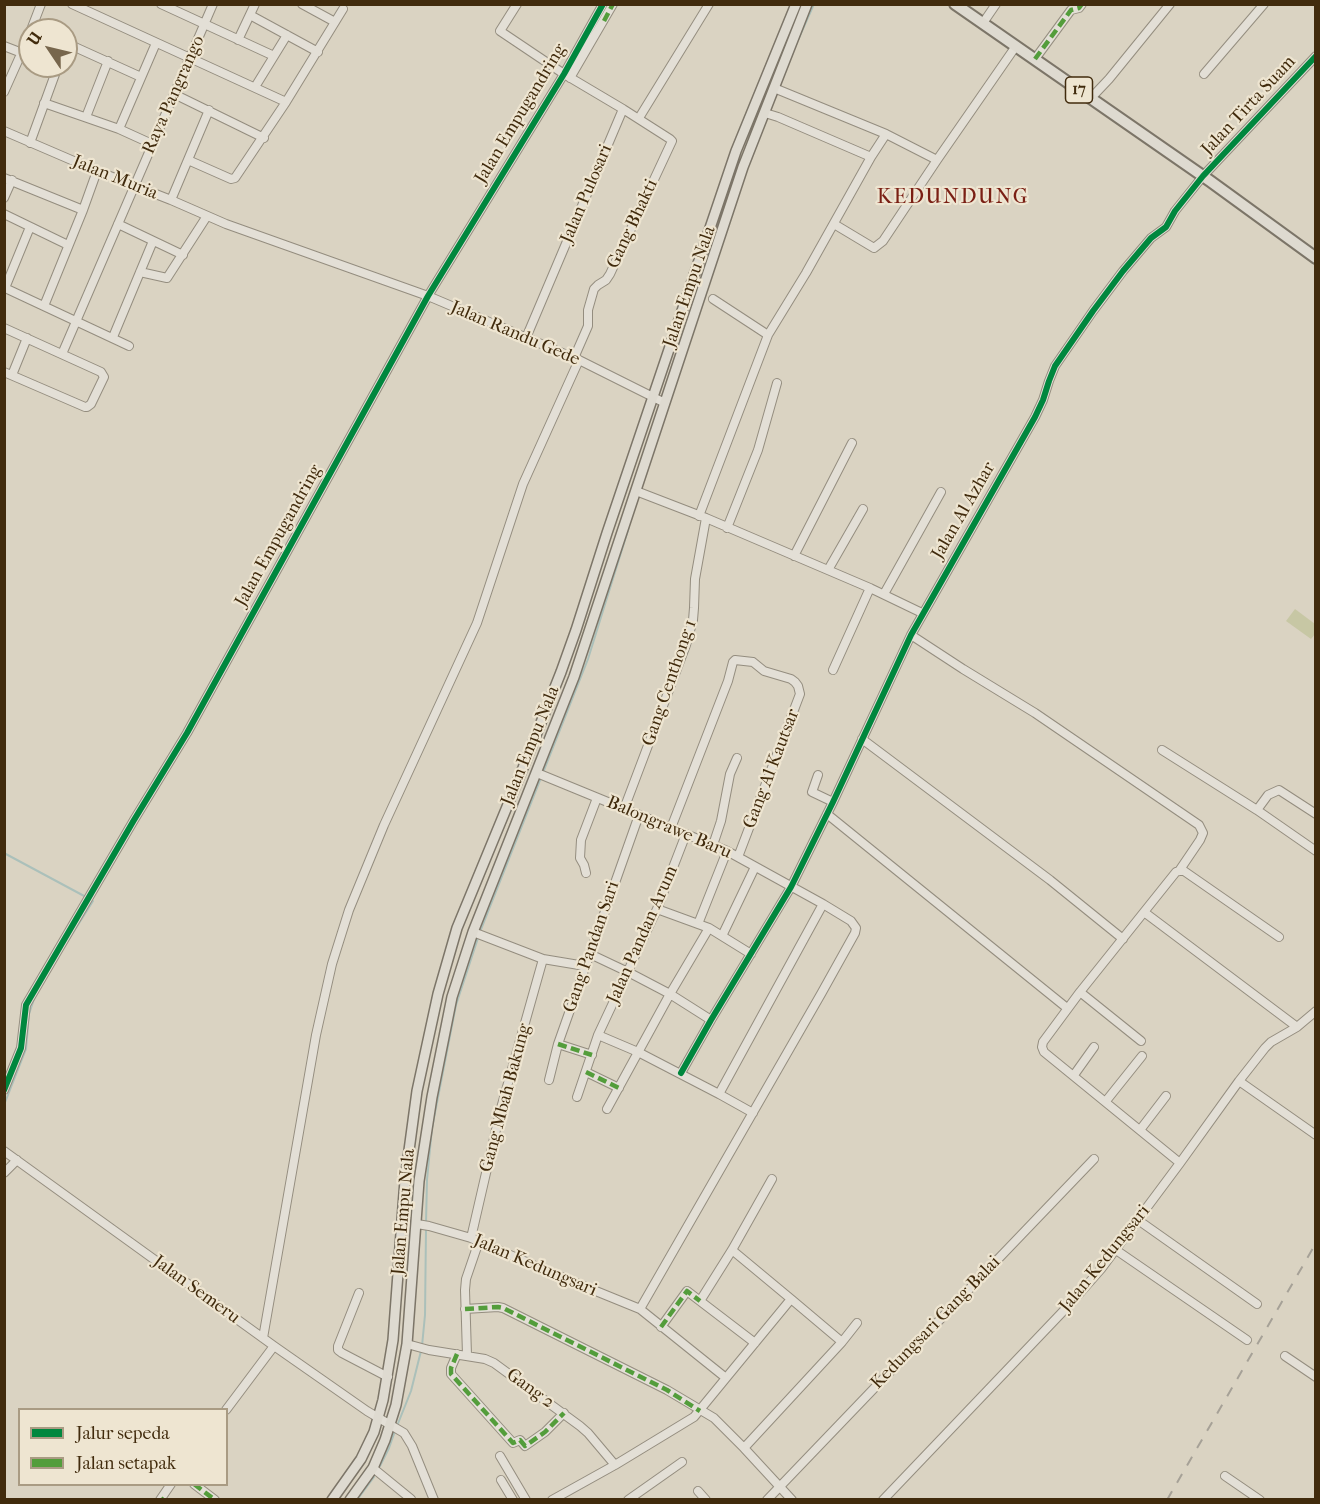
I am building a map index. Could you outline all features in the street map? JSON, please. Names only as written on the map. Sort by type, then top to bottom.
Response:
[{"type":"highway","name":"17","points":[[955,4],[1203,176],[1316,258]]},
{"type":"main road","name":"Jalan Empu Nala","points":[[332,1500],[361,1459],[379,1418],[388,1377],[393,1340],[405,1180],[417,1091],[438,994],[457,928],[564,661],[732,163],[796,4]]},
{"type":"main road","name":"Jalan Empu Nala","points":[[350,1500],[373,1468],[394,1427],[423,1225],[419,1181],[432,1096],[452,997],[540,774],[639,492],[665,403],[743,167],[765,113],[778,90],[807,4]]},
{"type":"main road","points":[[739,144],[751,148]]},
{"type":"main road","points":[[732,163],[743,167]]},
{"type":"main road","points":[[405,1180],[419,1181]]},
{"type":"street","points":[[161,4],[274,56]]},
{"type":"street","name":"Raya Pangrango","points":[[62,354],[213,4]]},
{"type":"street","points":[[238,40],[255,4]]},
{"type":"street","points":[[302,4],[335,22]]},
{"type":"street","points":[[517,4],[500,31],[567,76],[623,109]]},
{"type":"street","name":"Jalan Empugandring","points":[[4,1090],[21,1048],[26,1005],[187,734],[431,298],[603,13],[613,4]]},
{"type":"street","points":[[639,118],[709,4]]},
{"type":"street","points":[[982,23],[996,4]]},
{"type":"street","points":[[1091,98],[1170,4]]},
{"type":"street","points":[[1204,74],[1264,4]]},
{"type":"street","points":[[76,6],[286,102]]},
{"type":"street","points":[[1035,59],[1071,10],[1080,6]]},
{"type":"street","points":[[188,160],[231,179],[235,178],[264,138],[343,9]]},
{"type":"street","points":[[250,15],[318,52]]},
{"type":"street","points":[[255,87],[287,35]]},
{"type":"street","points":[[118,129],[156,43]]},
{"type":"street","points":[[4,46],[18,51]]},
{"type":"street","points":[[834,224],[874,248],[883,241],[1016,46]]},
{"type":"street","points":[[78,48],[141,77]]},
{"type":"street","name":"Jalan Tirta Suam","points":[[1203,176],[1316,56]]},
{"type":"street","points":[[5,89],[18,61]]},
{"type":"street","points":[[86,117],[108,61]]},
{"type":"street","points":[[30,142],[53,78]]},
{"type":"street","points":[[778,90],[886,134],[937,160]]},
{"type":"street","points":[[174,94],[264,138]]},
{"type":"street","points":[[44,103],[118,129],[152,144]]},
{"type":"street","name":"Gang Bhakti","points":[[576,359],[588,326],[588,310],[594,289],[610,274],[671,143],[670,138],[623,109]]},
{"type":"street","name":"Jalan Pulosari","points":[[526,338],[623,109]]},
{"type":"street","points":[[171,200],[209,110]]},
{"type":"street","points":[[765,113],[871,157]]},
{"type":"street","name":"Jalan Muria","points":[[4,131],[226,224]]},
{"type":"street","name":"Gang Centhong 1","points":[[624,809],[686,645],[693,620],[702,517],[768,335],[886,134]]},
{"type":"street","points":[[44,306],[97,171]]},
{"type":"street","name":"Jalan Al Azhar","points":[[681,1074],[791,887],[922,613],[1035,417],[1055,366],[1110,287],[1151,238],[1166,226],[1203,176]]},
{"type":"street","points":[[4,198],[8,179],[83,210]]},
{"type":"street","points":[[4,214],[68,245]]},
{"type":"street","points":[[140,272],[167,278],[207,216]]},
{"type":"street","points":[[118,224],[183,255]]},
{"type":"street","name":"Jalan Randu Gede","points":[[226,224],[431,298],[576,359],[665,403]]},
{"type":"street","points":[[30,227],[4,288],[129,346]]},
{"type":"street","points":[[112,337],[153,241]]},
{"type":"street","points":[[713,299],[768,335]]},
{"type":"street","points":[[4,328],[27,338],[101,372],[104,375],[91,404],[87,407],[8,373],[27,338]]},
{"type":"street","points":[[263,1338],[316,1035],[332,964],[349,910],[384,825],[477,622],[523,484],[576,359]]},
{"type":"street","points":[[727,528],[758,450],[777,383]]},
{"type":"street","points":[[794,556],[852,443]]},
{"type":"street","points":[[639,492],[828,570],[922,613]]},
{"type":"street","points":[[884,594],[941,492]]},
{"type":"street","points":[[828,570],[863,509]]},
{"type":"street","points":[[832,670],[870,588]]},
{"type":"street","points":[[911,635],[1035,713],[1199,825],[1203,833],[1200,840],[1179,871],[1067,1008],[1043,1042],[1042,1047],[1044,1052],[1180,1163]]},
{"type":"street","name":"Gang Al Kautsar","points":[[671,828],[734,661],[753,662],[764,671],[791,679],[800,690],[799,700],[738,857]]},
{"type":"street","points":[[862,740],[1050,880],[1123,939]]},
{"type":"street","points":[[1162,750],[1257,810],[1316,851]]},
{"type":"street","points":[[713,845],[721,821],[728,780],[737,758]]},
{"type":"street","name":"Balongrawe Baru","points":[[540,774],[738,857],[823,904],[856,927],[855,933],[753,1113]]},
{"type":"street","points":[[818,775],[812,792],[833,802]]},
{"type":"street","points":[[1257,810],[1268,795],[1279,790],[1316,814]]},
{"type":"street","points":[[586,873],[580,858],[581,840],[597,798]]},
{"type":"street","points":[[827,814],[1067,1008]]},
{"type":"street","name":"Gang Pandan Sari","points":[[549,1080],[558,1044],[639,815]]},
{"type":"street","name":"Jalan Pandan Arum","points":[[577,1097],[598,1035],[657,909],[686,834]]},
{"type":"street","points":[[698,924],[727,852]]},
{"type":"street","points":[[722,936],[755,867]]},
{"type":"street","points":[[1179,871],[1184,872],[1279,938]]},
{"type":"street","points":[[719,1094],[823,904]]},
{"type":"street","points":[[657,909],[709,928],[751,954]]},
{"type":"street","points":[[1144,912],[1297,1027]]},
{"type":"street","points":[[607,1109],[709,928]]},
{"type":"street","points":[[477,934],[543,959],[585,966]]},
{"type":"street","points":[[590,954],[670,994],[711,1020]]},
{"type":"street","name":"Gang Mbah Bakung","points":[[467,1355],[465,1284],[501,1108],[543,959]]},
{"type":"street","points":[[1080,992],[1141,1041]]},
{"type":"street","name":"Jalan Kedungsari","points":[[883,1500],[1071,1302],[1116,1250],[1265,1048],[1316,1011]]},
{"type":"street","points":[[598,1035],[638,1052],[753,1113],[640,1310]]},
{"type":"street","points":[[558,1044],[592,1055]]},
{"type":"street","points":[[1074,1075],[1094,1047]]},
{"type":"street","points":[[1106,1101],[1142,1056]]},
{"type":"street","points":[[586,1072],[619,1088]]},
{"type":"street","points":[[1239,1081],[1316,1135]]},
{"type":"street","points":[[1140,1130],[1166,1096]]},
{"type":"street","name":"Jalan Semeru","points":[[4,1151],[274,1346],[394,1427]]},
{"type":"street","name":"Kedungsari Gang Balai","points":[[767,1500],[1094,1159]]},
{"type":"street","points":[[4,1173],[17,1160]]},
{"type":"street","points":[[700,1301],[772,1179]]},
{"type":"street","points":[[1138,1220],[1257,1304]]},
{"type":"street","name":"Jalan Kedungsari","points":[[423,1225],[475,1239],[640,1310],[726,1378]]},
{"type":"street","points":[[732,1250],[842,1342]]},
{"type":"street","points":[[1116,1250],[1247,1340]]},
{"type":"street","points":[[661,1327],[687,1292],[755,1343]]},
{"type":"street","points":[[359,1293],[338,1350],[388,1377]]},
{"type":"street","points":[[552,1500],[694,1417],[791,1299]]},
{"type":"street","points":[[465,1309],[503,1308],[667,1390],[714,1418],[792,1500]]},
{"type":"street","points":[[744,1448],[857,1323]]},
{"type":"street","name":"Gang 2","points":[[407,1344],[467,1355],[494,1363],[588,1433],[615,1465]]},
{"type":"street","points":[[228,1408],[274,1346]]},
{"type":"street","points":[[457,1354],[451,1374],[513,1443],[520,1440],[525,1446],[538,1438],[564,1413]]},
{"type":"street","points":[[1285,1356],[1316,1377]]},
{"type":"street","points":[[394,1427],[404,1433],[412,1446],[434,1500]]},
{"type":"street","points":[[500,1456],[526,1500]]},
{"type":"street","points":[[627,1500],[681,1462]]},
{"type":"street","points":[[373,1468],[411,1499]]},
{"type":"street","points":[[1225,1476],[1260,1500]]},
{"type":"street","points":[[501,1480],[513,1500]]},
{"type":"street","points":[[162,1499],[170,1486]]},
{"type":"street","points":[[195,1486],[215,1500]]},
{"type":"street","points":[[698,1491],[706,1500]]},
{"type":"green space","points":[[1295,609],[1315,624],[1315,634],[1311,639],[1286,621]]},
{"type":"waterway","points":[[798,40],[814,4]]},
{"type":"waterway","points":[[480,932],[588,659],[629,527]]},
{"type":"waterway","points":[[4,853],[86,897]]},
{"type":"waterway","points":[[64,947],[93,901]]},
{"type":"waterway","points":[[426,1223],[432,1128],[456,1005],[478,938]]},
{"type":"waterway","points":[[4,1105],[26,1049],[29,1014],[35,996]]},
{"type":"waterway","points":[[422,1346],[425,1315],[426,1229]]},
{"type":"waterway","points":[[397,1426],[411,1391],[421,1351]]},
{"type":"waterway","points":[[380,1466],[395,1431]]},
{"type":"waterway","points":[[357,1500],[374,1477]]},
{"type":"railway","points":[[1167,1500],[1316,1243]]},
{"type":"marked path","points":[[604,21],[613,4]]},
{"type":"marked path","points":[[1035,59],[1071,10],[1079,8],[1082,4]]},
{"type":"marked path","points":[[558,1044],[592,1055]]},
{"type":"marked path","points":[[586,1072],[619,1088]]},
{"type":"marked path","points":[[661,1327],[687,1291],[700,1301]]},
{"type":"marked path","points":[[465,1309],[503,1308],[667,1390],[700,1411]]},
{"type":"marked path","points":[[457,1354],[451,1374],[513,1443],[520,1440],[525,1446],[545,1432],[564,1413]]},
{"type":"marked path","points":[[197,1486],[215,1500]]},
{"type":"cycle path","points":[[4,1090],[21,1048],[26,1005],[187,733],[428,296],[564,74],[603,4]]},
{"type":"cycle path","points":[[681,1073],[791,887],[911,635],[1035,417],[1055,366],[1123,271],[1151,238],[1166,227],[1175,211],[1203,176],[1316,56]]},
{"type":"district","name":"KEDUNDUNG","points":[[953,198]]}]
